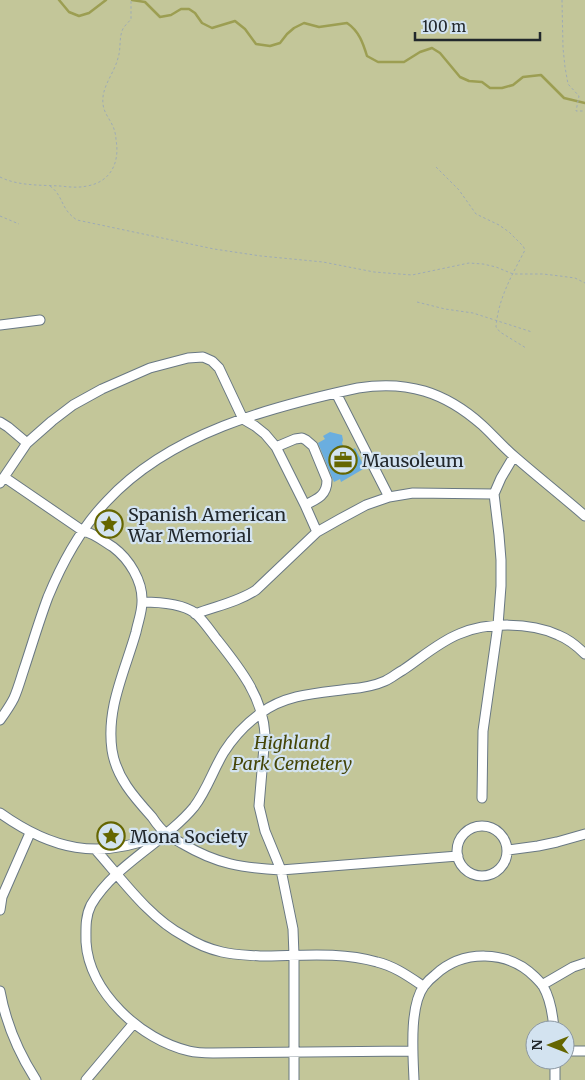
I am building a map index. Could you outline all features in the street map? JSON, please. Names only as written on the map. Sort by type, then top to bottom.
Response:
[{"type":"lane","points":[[0,326],[40,320]]},
{"type":"lane","points":[[317,532],[276,447],[265,434],[243,419],[219,368],[209,359],[196,357],[150,368],[102,389],[62,412],[27,443],[2,480],[94,535],[124,557],[137,577],[142,593],[142,602],[134,638],[114,704],[111,741],[114,761],[122,780],[137,801],[166,834],[208,857],[244,868],[281,870],[458,856]]},
{"type":"lane","points":[[0,720],[15,696],[48,598],[67,556],[83,530],[105,502],[150,464],[197,437],[277,407],[336,392],[370,386],[414,388],[439,396],[466,412],[514,456],[585,516]]},
{"type":"lane","points":[[336,392],[389,497]]},
{"type":"lane","points":[[0,422],[27,443]]},
{"type":"lane","points":[[276,447],[299,438],[306,440],[313,446],[327,484],[322,495],[305,504]]},
{"type":"lane","points":[[482,798],[483,731],[498,625],[501,586],[501,560],[494,494],[514,456]]},
{"type":"lane","points":[[195,614],[248,595],[256,590],[317,532],[366,505],[389,497],[413,493],[494,494]]},
{"type":"lane","points":[[142,602],[156,602],[183,607],[195,614],[230,656],[250,685],[258,701],[265,735],[259,806],[265,831],[281,870],[292,921],[294,956],[294,1080]]},
{"type":"lane","points":[[413,1051],[214,1053],[196,1052],[164,1042],[142,1030],[134,1023],[112,1001],[100,984],[91,967],[87,950],[86,925],[88,911],[117,874],[166,834],[193,808],[209,783],[224,753],[238,735],[261,713],[283,701],[306,694],[377,684],[387,680],[459,634],[498,625],[534,628],[556,634],[568,640],[585,654]]},
{"type":"lane","points":[[0,813],[30,832],[55,843],[79,848],[105,849],[125,846],[166,834]]},
{"type":"lane","points":[[476,826],[491,827],[497,830],[503,836],[508,850],[504,865],[492,874],[477,876],[464,868],[458,856],[457,848],[463,834],[476,826]]},
{"type":"lane","points":[[0,910],[2,897],[30,832]]},
{"type":"lane","points":[[508,850],[538,846],[585,834]]},
{"type":"lane","points":[[95,849],[154,915],[184,936],[211,949],[243,955],[342,956],[376,961],[399,970],[423,986]]},
{"type":"lane","points":[[414,1080],[413,1051],[416,1006],[423,986],[448,965],[474,956],[486,955],[522,966],[542,985],[550,1004],[552,1020]]},
{"type":"lane","points":[[542,985],[585,963]]},
{"type":"lane","points":[[0,991],[7,1022],[14,1040],[36,1080]]},
{"type":"lane","points":[[86,1080],[134,1023]]},
{"type":"path","points":[[0,177],[19,183],[76,187],[100,182],[113,170],[117,160],[117,146],[114,129],[103,106],[103,98],[104,89],[119,56],[121,32],[131,20],[131,0]]},
{"type":"path","points":[[562,0],[563,48],[568,84],[579,96],[576,111],[585,111]]},
{"type":"path","points":[[436,167],[459,190],[476,214],[509,232],[525,250],[504,292],[496,320],[496,327],[500,332],[526,348]]},
{"type":"path","points":[[50,186],[59,194],[68,214],[77,220],[186,243],[261,256],[323,262],[346,268],[394,274],[412,275],[469,263],[496,267],[513,274],[560,276],[574,278],[585,283]]},
{"type":"path","points":[[0,216],[19,224]]},
{"type":"path","points":[[417,302],[473,313],[532,332]]},
{"type":"green space","name":"Highland Park Cemetery","points":[[0,0],[585,0],[585,1080],[0,1080]]},
{"type":"building","name":"Mausoleum","points":[[330,432],[342,435],[342,443],[346,453],[355,448],[365,468],[341,482],[340,479],[334,482],[318,443],[325,439],[323,436]]},
{"type":"waterway","points":[[59,0],[69,12],[79,16],[89,13],[106,0]]},
{"type":"waterway","points":[[132,0],[145,2],[160,17],[171,15],[181,9],[189,9],[195,13],[202,23],[212,28],[235,21],[245,29],[256,44],[270,46],[280,43],[294,28],[304,23],[319,27],[347,23],[358,34],[367,56],[378,62],[404,62],[420,52],[432,48],[440,53],[460,77],[469,81],[482,82],[490,88],[502,88],[513,85],[523,77],[541,75],[564,98],[585,103]]},
{"type":"place","name":"Mausoleum","points":[[343,460]]},
{"type":"place","name":"Spanish American War Memorial","points":[[109,524]]},
{"type":"place","name":"Mona Society","points":[[111,836]]}]
